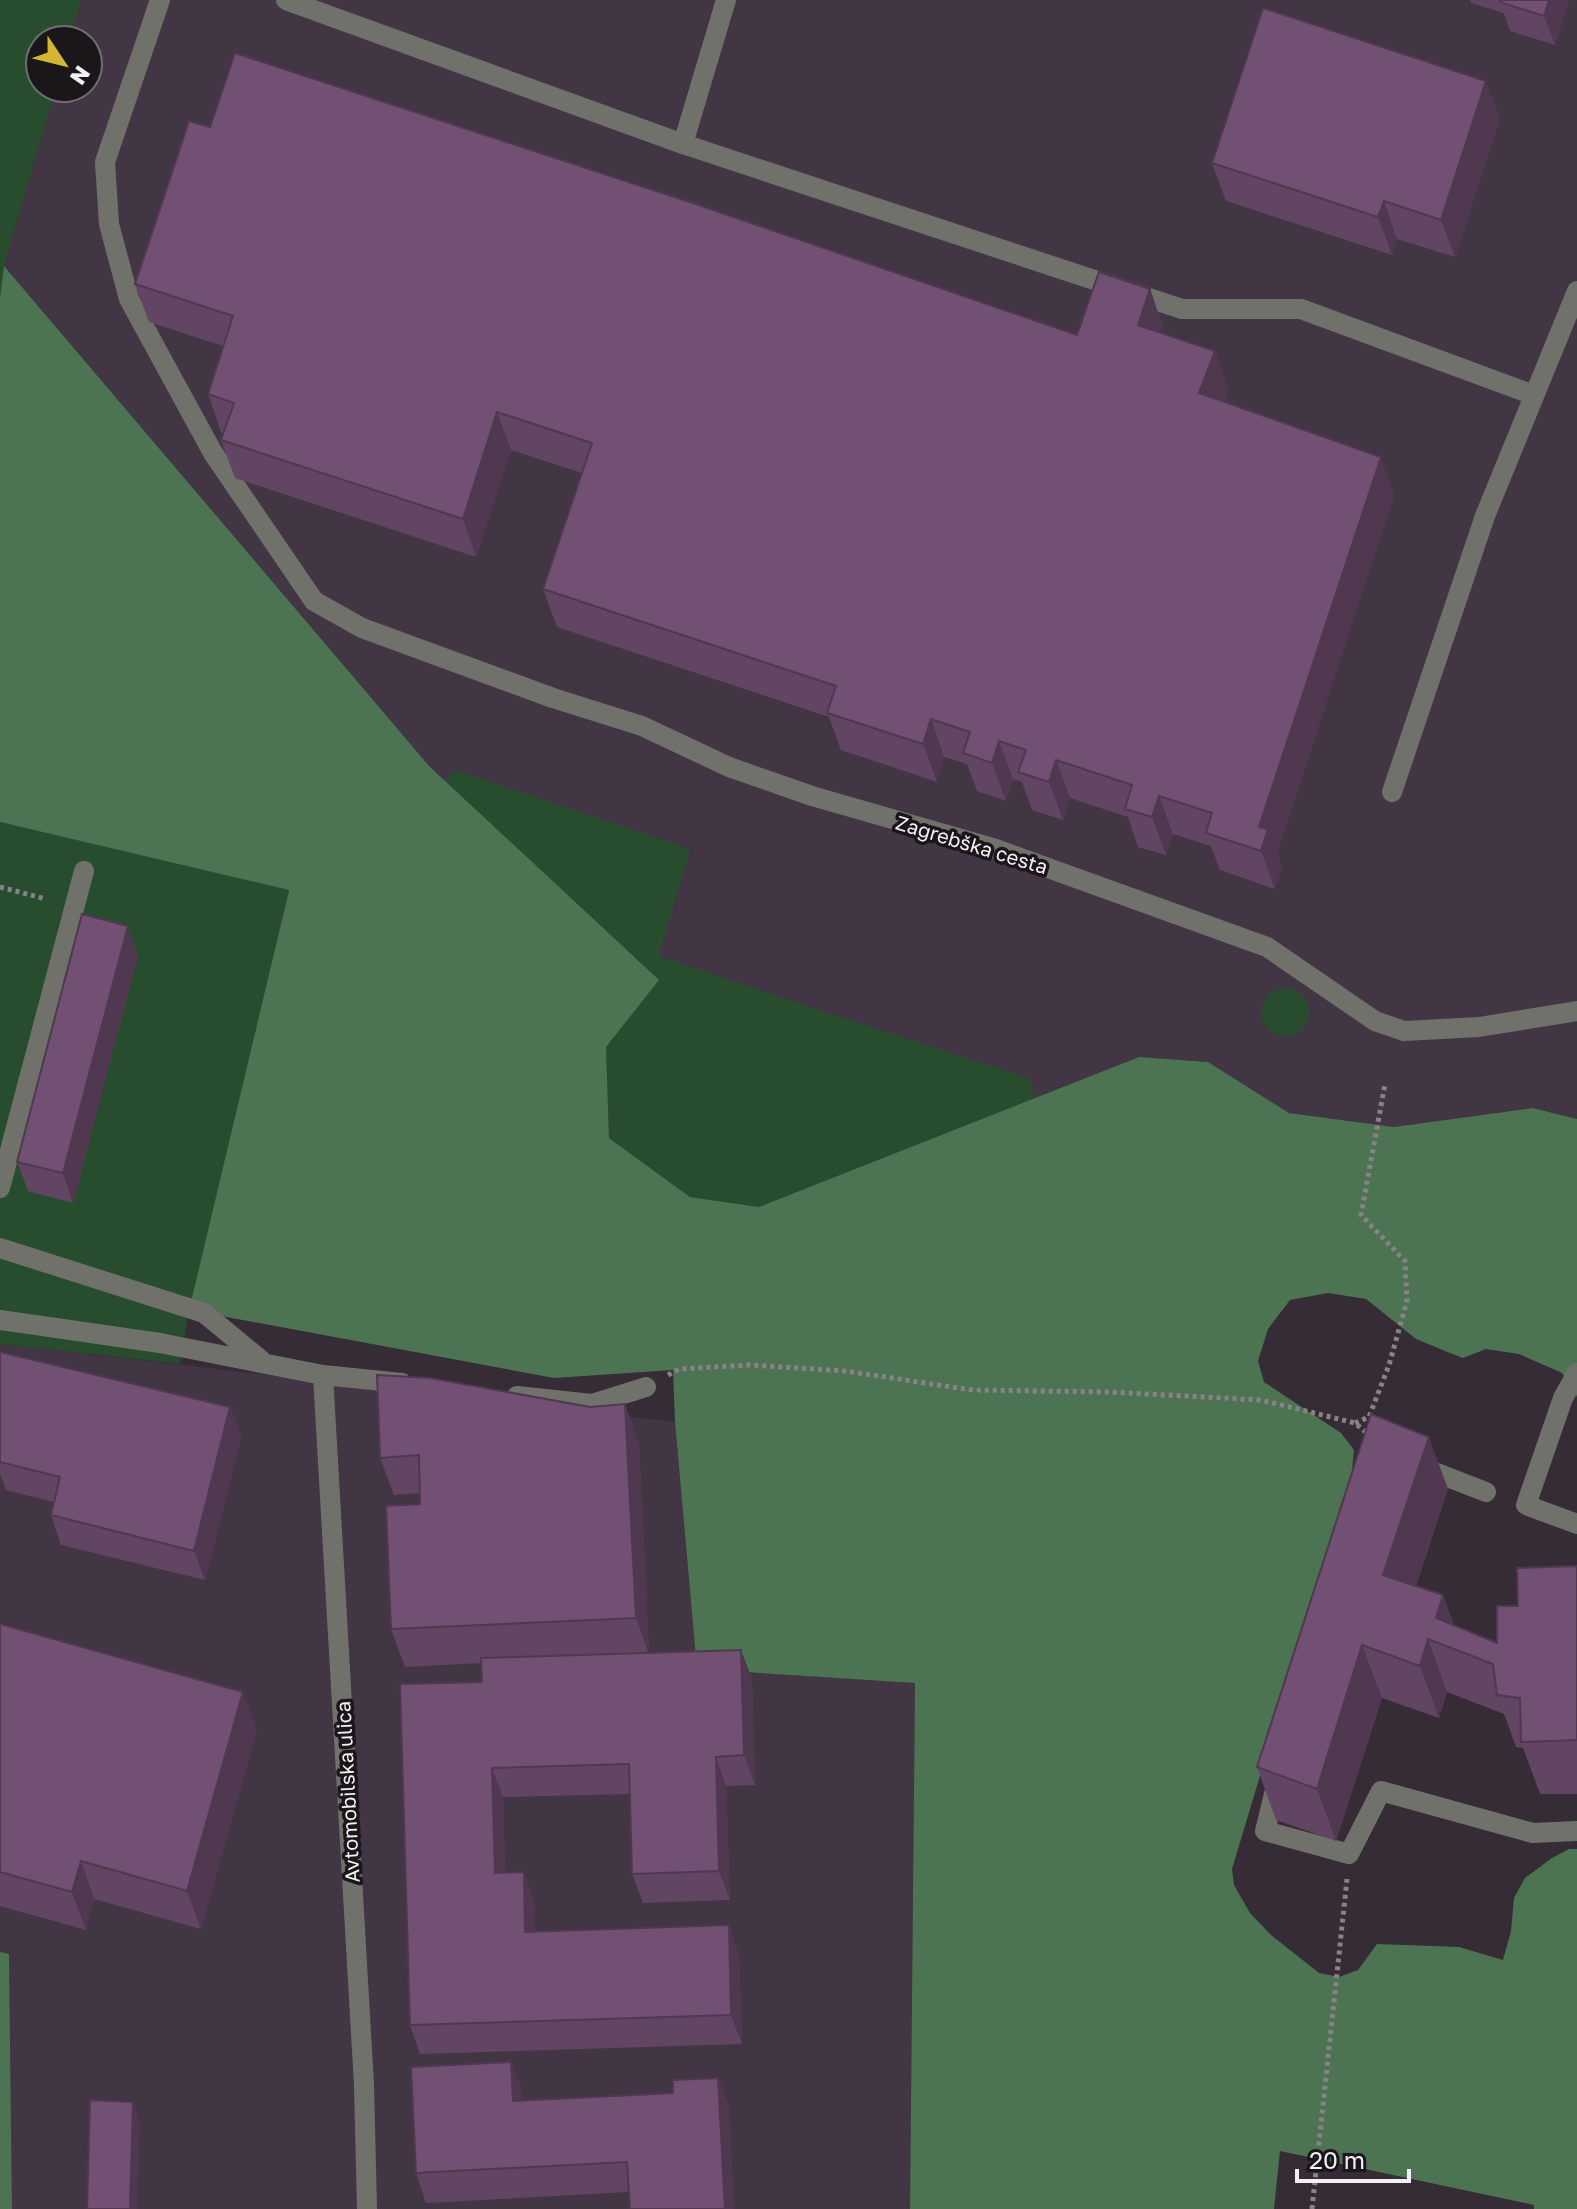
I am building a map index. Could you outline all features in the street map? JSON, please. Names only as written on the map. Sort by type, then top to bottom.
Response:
[{"type":"street","name":"Zagrebška cesta","points":[[160,0],[105,162],[109,224],[129,299],[213,453],[314,601],[362,628],[540,693],[642,726],[729,767],[812,796],[993,848],[1267,947],[1375,1021],[1404,1031],[1479,1027],[1577,1011]]},
{"type":"street","points":[[286,0],[683,144],[1182,309],[1301,309],[1534,395]]},
{"type":"street","points":[[683,144],[726,0]]},
{"type":"street","points":[[1392,792],[1485,516],[1577,291]]},
{"type":"street","points":[[0,1188],[84,871]]},
{"type":"street","points":[[0,1248],[204,1313],[264,1363]]},
{"type":"street","points":[[0,1320],[160,1343],[323,1375],[418,1385]]},
{"type":"street","points":[[1577,1373],[1563,1398],[1526,1505],[1577,1524]]},
{"type":"street","name":"Avtomobilska ulica","points":[[323,1375],[364,2085],[367,2209]]},
{"type":"street","points":[[497,1394],[592,1404],[646,1387]]},
{"type":"street","points":[[1393,1455],[1486,1492]]},
{"type":"street","points":[[1277,1782],[1265,1831],[1349,1854],[1381,1791],[1533,1833],[1577,1831]]},
{"type":"path","points":[[0,887],[74,907]]},
{"type":"path","points":[[1355,1423],[1369,1417],[1389,1365],[1407,1301],[1405,1261],[1361,1215],[1385,1084]]},
{"type":"path","points":[[646,1387],[679,1369],[750,1365],[845,1371],[972,1390],[1109,1392],[1261,1400],[1355,1423],[1393,1455]]},
{"type":"path","points":[[1312,2209],[1349,1854]]},
{"type":"shaded area","points":[[81,0],[1577,0],[1577,1119],[1533,1108],[1394,1127],[1289,1113],[1208,1062],[1139,1057],[759,1207],[659,980],[430,767],[4,266],[51,104],[104,104],[104,24],[74,24]]},
{"type":"shaded area","points":[[0,1344],[675,1422],[697,1669],[915,1683],[910,2209],[12,2209],[9,1955],[0,1952]]},
{"type":"green space","points":[[0,0],[81,0],[74,24],[24,24],[24,104],[51,104],[4,266],[0,298]]},
{"type":"green space","points":[[4,266],[430,767],[659,980],[606,1047],[609,1138],[690,1197],[759,1207],[1139,1057],[1208,1062],[1289,1113],[1394,1127],[1533,1108],[1577,1119],[1577,1397],[1562,1373],[1519,1354],[1486,1349],[1463,1358],[1416,1339],[1366,1299],[1328,1293],[1290,1300],[1268,1329],[1258,1361],[1264,1382],[1341,1433],[1354,1450],[1351,1482],[1232,1869],[1234,1885],[1250,1913],[1271,1935],[1319,1973],[1339,1977],[1358,1970],[1377,1944],[1459,1947],[1503,1960],[1511,1931],[1514,1898],[1525,1878],[1552,1858],[1569,1849],[1577,1849],[1577,2209],[1534,2209],[1534,2205],[1280,2151],[1274,2209],[910,2209],[915,1683],[697,1669],[673,1370],[554,1378],[189,1310],[289,890],[0,822],[0,298]]},
{"type":"green space","points":[[456,770],[690,849],[659,956],[1029,1078],[1035,1098],[759,1207],[690,1197],[609,1138],[606,1047],[444,780]]},
{"type":"green space","points":[[0,822],[289,889],[189,1310],[180,1364],[0,1344]]},
{"type":"green space","points":[[1285,988],[1302,995],[1309,1012],[1302,1029],[1285,1036],[1268,1029],[1261,1012],[1268,995]]},
{"type":"green space","points":[[0,1952],[9,1954],[12,2209],[0,2209]]},
{"type":"building","points":[[1500,0],[1549,0],[1544,16]]},
{"type":"building","points":[[1263,8],[1486,81],[1441,220],[1384,201],[1378,217],[1212,163]]},
{"type":"building","points":[[235,53],[696,204],[1077,335],[1099,272],[1150,289],[1138,325],[1215,351],[1199,393],[1381,457],[1259,827],[1268,829],[1261,851],[1206,833],[1212,813],[1159,796],[1152,817],[1125,809],[1132,785],[1056,760],[1049,782],[1018,772],[1026,750],[999,741],[992,763],[963,753],[970,732],[931,719],[923,744],[827,713],[836,686],[543,589],[592,443],[497,412],[463,519],[221,440],[234,403],[208,394],[233,316],[135,284],[189,121],[210,127]]},
{"type":"building","points":[[82,914],[128,926],[63,1173],[17,1162]]},
{"type":"building","points":[[0,1352],[230,1407],[194,1551],[51,1515],[60,1477],[0,1462]]},
{"type":"building","points":[[377,1375],[430,1378],[590,1407],[625,1404],[636,1618],[391,1629],[386,1506],[420,1504],[419,1455],[380,1458]]},
{"type":"building","points":[[1371,1414],[1429,1437],[1383,1575],[1443,1595],[1436,1618],[1497,1643],[1497,1606],[1518,1606],[1517,1568],[1577,1566],[1577,1740],[1521,1742],[1520,1698],[1497,1695],[1493,1664],[1428,1639],[1420,1666],[1362,1645],[1317,1789],[1257,1767]]},
{"type":"building","points":[[0,1624],[243,1692],[187,1891],[81,1861],[72,1892],[0,1872]]},
{"type":"building","points":[[741,1650],[744,1755],[716,1757],[719,1871],[632,1874],[629,1764],[492,1768],[495,1873],[524,1872],[525,1932],[729,1925],[731,2015],[410,2025],[400,1684],[482,1682],[481,1658]]},
{"type":"building","points":[[511,2062],[513,2101],[673,2093],[673,2080],[718,2078],[725,2209],[630,2209],[627,2162],[416,2173],[411,2067]]},
{"type":"building","points":[[90,2100],[133,2102],[130,2209],[87,2209]]}]
